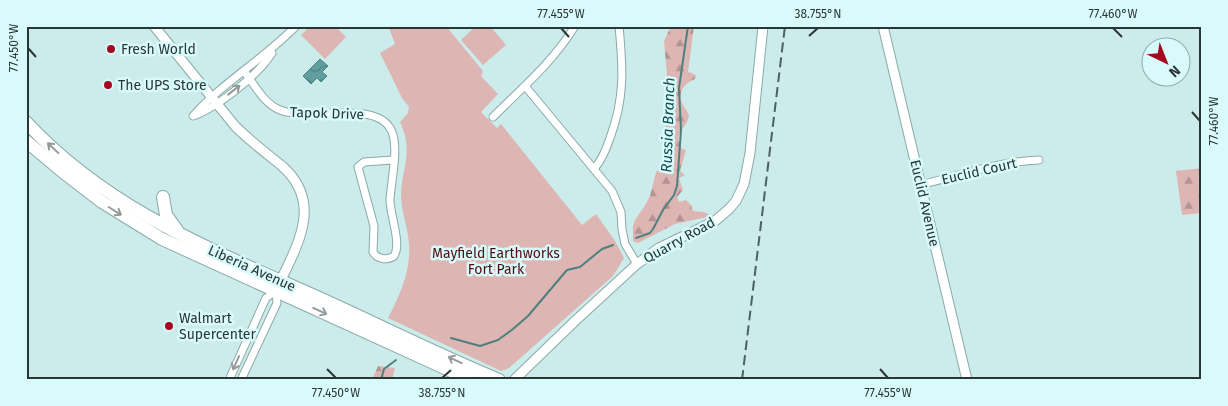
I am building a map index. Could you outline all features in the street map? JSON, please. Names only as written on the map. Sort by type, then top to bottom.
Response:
[{"type":"highway","name":"Liberia Avenue","points":[[26,122],[55,150],[94,182],[131,208],[278,286],[471,380]]},
{"type":"highway","name":"Liberia Avenue","points":[[26,141],[64,174],[102,202],[145,229],[499,380]]},
{"type":"highway","points":[[163,197],[167,219],[183,236]]},
{"type":"street","points":[[154,26],[234,126],[249,141],[289,173],[300,190],[305,211],[303,229],[278,286],[276,303],[241,380]]},
{"type":"street","points":[[214,100],[244,71],[274,48],[296,26]]},
{"type":"street","points":[[493,117],[560,49],[575,26]]},
{"type":"street","points":[[594,168],[606,152],[622,96],[619,26]]},
{"type":"street","name":"Quarry Road","points":[[514,380],[568,327],[637,264],[659,248],[722,216],[742,191],[747,176],[750,153],[763,26]]},
{"type":"street","name":"Euclid Avenue","points":[[883,26],[967,380]]},
{"type":"street","points":[[214,100],[249,78],[260,68],[274,48]]},
{"type":"street","name":"Tapok Drive","points":[[244,71],[270,104],[286,112],[301,115],[366,114],[379,118],[389,126],[393,135],[393,160],[390,207],[397,246],[394,256],[386,259],[375,256],[372,252],[374,226],[358,169],[359,165],[364,162],[393,160]]},
{"type":"street","points":[[525,86],[594,168],[617,199],[621,212],[625,244],[637,264]]},
{"type":"street","name":"Euclid Court","points":[[920,185],[998,165],[1026,160],[1039,160]]},
{"type":"street","points":[[229,380],[266,298],[278,286]]},
{"type":"green space","points":[[310,26],[335,26],[346,37],[325,59],[301,35]]},
{"type":"green space","name":"Mayfield Earthworks Fort Park","points":[[390,26],[446,26],[483,71],[481,76],[498,94],[481,112],[497,128],[501,124],[582,225],[596,214],[615,241],[624,258],[613,276],[509,368],[501,371],[388,318],[404,283],[409,254],[401,194],[407,151],[400,122],[408,113],[409,107],[402,98],[380,53],[395,44]]},
{"type":"green space","points":[[476,26],[490,26],[506,45],[483,65],[461,40]]},
{"type":"green space","points":[[671,26],[694,26],[688,72],[696,76],[695,79],[684,86],[681,93],[681,101],[689,116],[679,135],[679,143],[682,149],[686,150],[680,171],[685,175],[679,178],[683,190],[677,197],[679,202],[686,200],[691,205],[693,211],[704,212],[712,216],[675,224],[638,243],[633,241],[633,226],[650,196],[656,172],[661,168],[665,160],[666,152],[663,141],[668,87],[664,41]]},
{"type":"green space","points":[[1202,168],[1202,213],[1182,215],[1176,171]]},
{"type":"green space","points":[[378,366],[395,368],[392,380],[372,380]]},
{"type":"water","points":[[320,59],[328,66],[322,72],[327,76],[321,82],[317,78],[311,84],[303,76]]},
{"type":"waterway","name":"Russia Branch","points":[[636,238],[650,233],[674,195],[677,186],[681,130],[679,88],[688,26]]},
{"type":"waterway","name":"Russia Branch","points":[[451,338],[480,346],[498,340],[528,316],[567,270],[580,267],[602,249],[613,245]]},
{"type":"waterway","name":"Russia Branch","points":[[381,380],[384,369],[396,360]]},
{"type":"railway","points":[[742,380],[785,26]]},
{"type":"place","name":"Fresh World","points":[[111,49]]},
{"type":"place","name":"The UPS Store","points":[[108,85]]},
{"type":"place","name":"Walmart Supercenter","points":[[169,326]]}]
